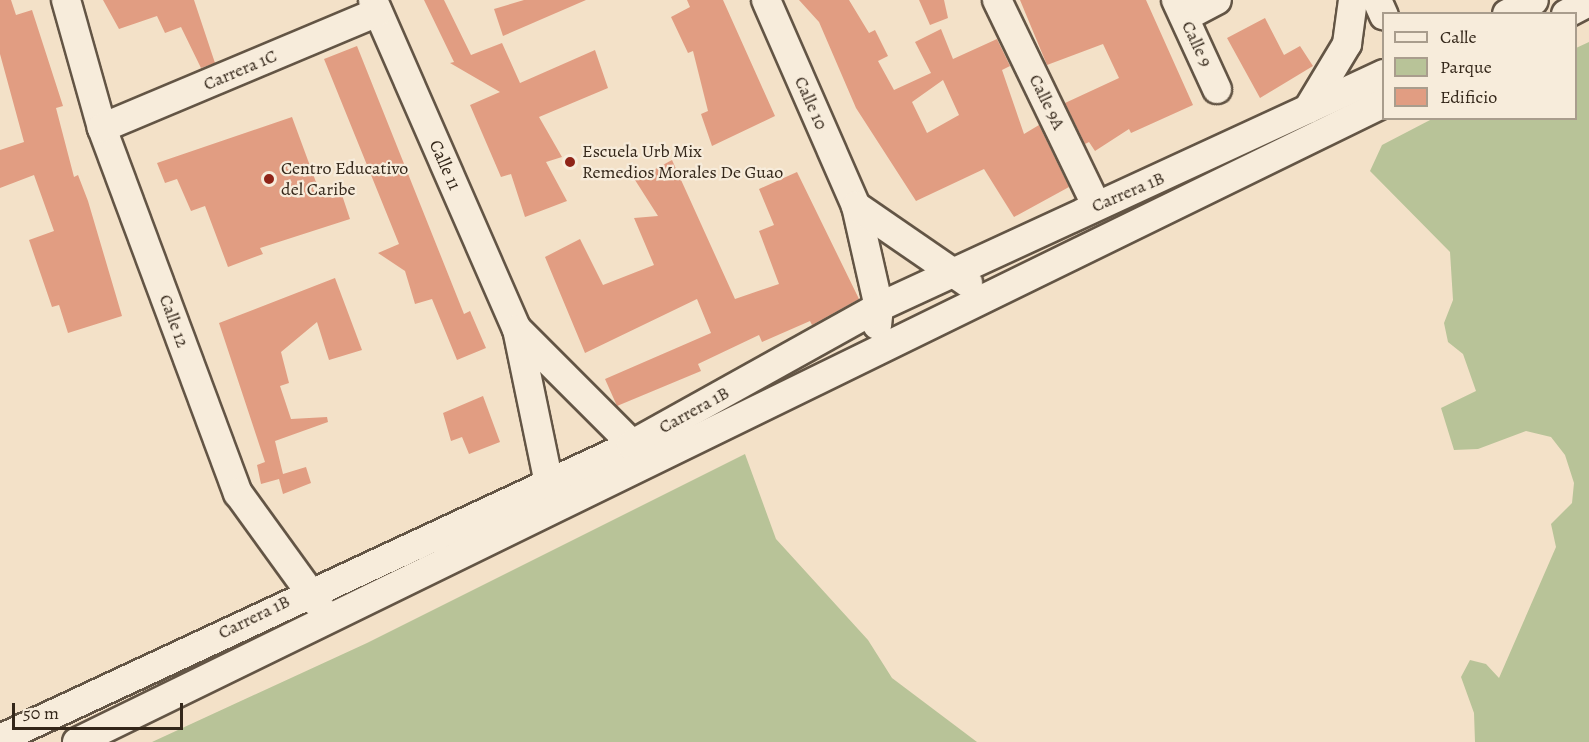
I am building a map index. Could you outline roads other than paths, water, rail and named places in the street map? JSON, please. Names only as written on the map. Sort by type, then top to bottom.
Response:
[{"type":"street","name":"Calle 12","points":[[66,0],[102,128],[238,493],[329,620]]},
{"type":"street","name":"Calle 10","points":[[766,0],[856,206],[879,307],[875,353]]},
{"type":"street","name":"Calle 9A","points":[[997,0],[1096,205]]},
{"type":"street","points":[[1180,8],[1217,0]]},
{"type":"street","points":[[1304,113],[1337,68],[1347,44],[1353,0]]},
{"type":"street","points":[[1570,12],[1589,2]]},
{"type":"street","name":"Carrera 1C","points":[[102,128],[375,6]]},
{"type":"street","name":"Calle 11","points":[[375,6],[517,329]]},
{"type":"street","name":"Calle 9","points":[[1180,8],[1217,89]]},
{"type":"street","name":"Carrera 1B","points":[[77,742],[329,620],[555,494],[630,445],[879,307],[954,276],[1096,205],[1304,113],[1382,74]]},
{"type":"street","name":"Carrera 1B","points":[[0,739],[308,591],[555,494],[652,462],[1382,103]]},
{"type":"street","points":[[856,206],[954,276],[992,296]]},
{"type":"street","points":[[517,329],[630,445],[652,462]]},
{"type":"street","points":[[517,329],[555,494]]},
{"type":"place","name":"Escuela Urb Mix Remedios Morales De Guao","points":[[570,162]]},
{"type":"place","name":"Centro Educativo del Caribe","points":[[269,179]]}]
